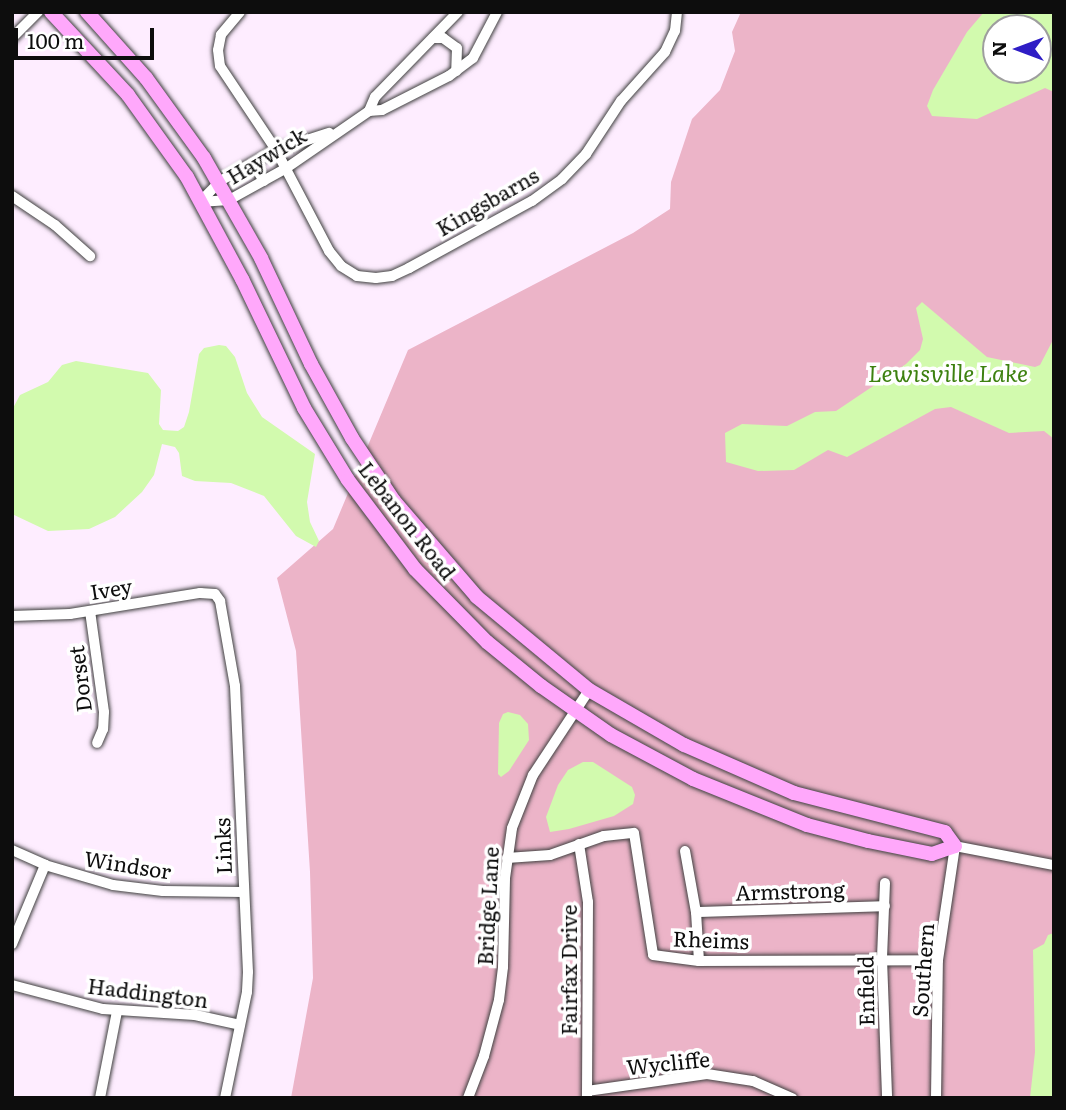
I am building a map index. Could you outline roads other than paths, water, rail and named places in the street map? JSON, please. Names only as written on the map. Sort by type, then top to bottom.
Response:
[{"type":"main road","name":"Lebanon Road","points":[[51,12],[128,94],[187,177],[242,279],[304,408],[348,480],[415,569],[487,642],[575,711],[675,771],[785,817],[915,852],[933,854],[955,846],[945,832],[794,793],[712,759],[589,690],[477,597],[394,501],[340,418],[220,181],[157,92],[87,12]]},
{"type":"main road","points":[[785,817],[794,793]]},
{"type":"street","points":[[12,38],[37,12]]},
{"type":"street","points":[[240,12],[221,35],[218,50],[220,66],[276,150],[285,169]]},
{"type":"street","name":"Haywick","points":[[369,111],[375,97],[458,12]]},
{"type":"street","name":"Haywick","points":[[200,202],[229,200],[285,169],[369,111],[382,110],[456,71],[473,58],[497,12]]},
{"type":"street","name":"Kingsbarns","points":[[285,169],[329,251],[341,266],[357,276],[392,276],[532,201],[562,179],[586,153],[621,101],[665,52],[675,31],[677,12]]},
{"type":"street","points":[[433,38],[443,38],[457,48],[456,71]]},
{"type":"street","name":"Haywick","points":[[200,202],[220,181],[276,150],[343,128]]},
{"type":"street","points":[[253,163],[264,181]]},
{"type":"street","points":[[12,196],[55,225],[90,256]]},
{"type":"street","name":"Ivey","points":[[12,616],[54,615],[200,593],[215,594]]},
{"type":"street","name":"Links","points":[[215,594],[223,608],[233,667],[248,981],[225,1098]]},
{"type":"street","name":"Dorset","points":[[90,611],[104,712],[103,729],[97,743]]},
{"type":"street","name":"Bridge Lane","points":[[468,1098],[484,1056],[499,1000],[503,967],[507,858],[516,815],[533,775],[589,690]]},
{"type":"street","name":"Rheims","points":[[507,858],[550,855],[604,836],[634,833],[653,955],[699,961],[938,960]]},
{"type":"street","name":"Fairfax Drive","points":[[579,844],[588,902],[587,1094]]},
{"type":"street","name":"Lebanon Road","points":[[955,846],[1054,865]]},
{"type":"street","name":"Southern","points":[[936,1098],[938,960],[955,846]]},
{"type":"street","name":"Windsor","points":[[12,850],[45,865],[130,888],[243,892]]},
{"type":"street","points":[[685,851],[696,912],[699,961]]},
{"type":"street","points":[[12,944],[45,865]]},
{"type":"street","name":"Enfield","points":[[885,883],[882,959],[887,1098]]},
{"type":"street","name":"Armstrong","points":[[696,912],[886,906]]},
{"type":"street","name":"Haddington","points":[[12,985],[57,999],[117,1011],[195,1015],[240,1025]]},
{"type":"street","points":[[100,1098],[117,1011]]},
{"type":"street","name":"Wycliffe","points":[[587,1094],[707,1074],[753,1081],[792,1098]]},
{"type":"water","points":[[1054,12],[1054,92],[1045,88],[977,119],[932,116],[927,106],[933,90],[967,32],[982,14],[982,84],[1052,84],[1052,14],[982,14]]},
{"type":"water","name":"Lewisville Lake","points":[[922,302],[987,357],[1035,367],[1040,365],[1054,338],[1054,439],[1044,431],[1009,433],[951,407],[935,409],[847,457],[828,450],[794,470],[758,471],[726,462],[725,433],[742,424],[787,426],[815,412],[836,411],[906,364],[920,350],[923,339],[916,308]]},
{"type":"water","points":[[226,346],[235,357],[247,393],[262,417],[315,454],[307,502],[310,522],[319,541],[316,547],[296,536],[264,496],[231,483],[195,481],[182,476],[179,453],[175,447],[162,444],[154,475],[142,492],[115,517],[89,529],[48,531],[12,514],[12,410],[20,395],[48,382],[62,365],[76,361],[148,373],[161,390],[159,424],[163,430],[178,431],[184,427],[189,412],[199,354],[204,348]]},
{"type":"water","points":[[508,712],[520,715],[528,724],[529,740],[509,771],[501,777],[498,774],[499,723],[503,714]]},
{"type":"water","points":[[583,762],[593,762],[632,787],[635,795],[633,804],[614,816],[550,832],[546,817],[558,785],[568,770]]},
{"type":"water","points":[[1054,933],[1054,1098],[1030,1098],[1035,1052],[1033,950],[1044,944],[1048,935]]}]
